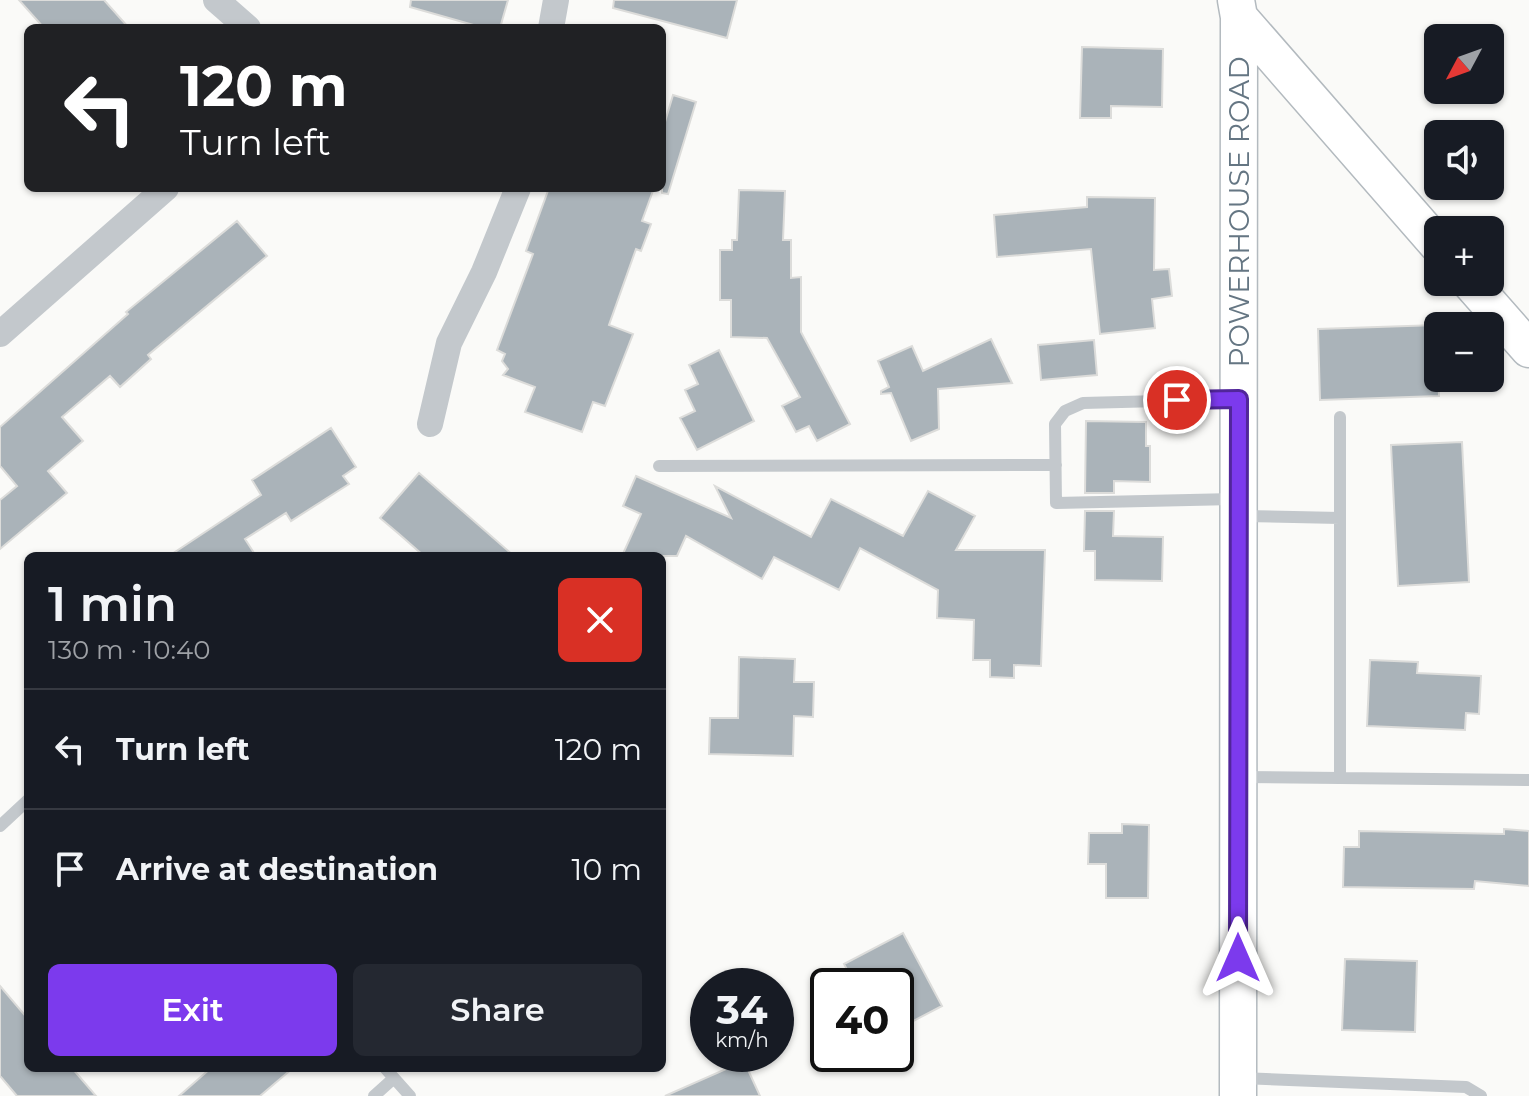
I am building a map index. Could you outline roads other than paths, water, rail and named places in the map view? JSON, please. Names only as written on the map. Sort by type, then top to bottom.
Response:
[{"type":"street","points":[[216,0],[243,24]]},
{"type":"street","points":[[552,24],[556,0]]},
{"type":"street","points":[[1238,8],[1424,228]]},
{"type":"street","name":"POWERHOUSE ROAD","points":[[1238,8],[1238,1087]]},
{"type":"street","points":[[0,334],[161,192]]},
{"type":"street","points":[[430,424],[449,343],[484,272],[516,192]]},
{"type":"street","points":[[1482,296],[1529,349]]},
{"type":"lane","points":[[1239,399],[1083,403],[1065,411],[1055,424],[1056,503],[1239,507],[1340,518]]},
{"type":"lane","points":[[1340,417],[1340,778]]},
{"type":"lane","points":[[659,466],[1056,465]]},
{"type":"lane","points":[[1238,777],[1529,780]]},
{"type":"lane","points":[[0,826],[24,804]]},
{"type":"lane","points":[[374,1096],[390,1073],[410,1096]]},
{"type":"lane","points":[[1238,1087],[1466,1087],[1481,1096]]}]
